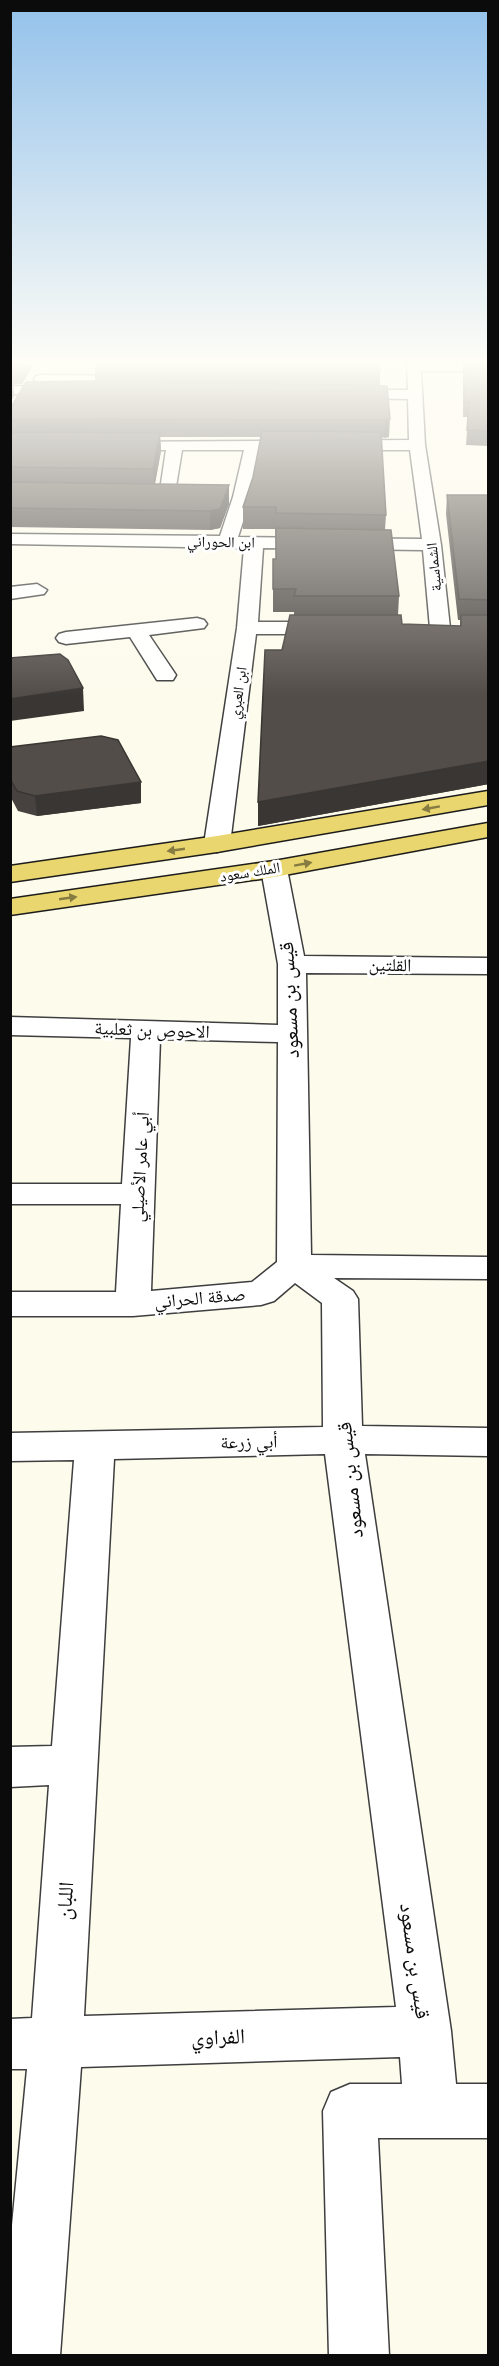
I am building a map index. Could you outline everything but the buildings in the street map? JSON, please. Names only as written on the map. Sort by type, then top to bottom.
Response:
[{"type":"main road","name":"الملك سعود","points":[[10,873],[217,844],[489,798]]},
{"type":"main road","name":"الملك سعود","points":[[10,907],[274,869],[489,830]]},
{"type":"street","points":[[168,495],[171,474]]},
{"type":"street","points":[[228,541],[247,474]]},
{"type":"street","name":"الشماسية","points":[[418,628],[450,628],[432,545],[421,474]]},
{"type":"street","points":[[121,495],[189,496]]},
{"type":"street","points":[[221,496],[242,497]]},
{"type":"street","name":"ابن الحوراني","points":[[10,539],[432,545]]},
{"type":"street","name":"ابن العبري","points":[[217,844],[247,628],[254,543]]},
{"type":"street","points":[[10,593],[37,590]]},
{"type":"street","points":[[66,638],[197,624]]},
{"type":"street","points":[[247,628],[350,628]]},
{"type":"street","points":[[135,630],[165,675]]},
{"type":"street","name":"قيس بن مسعود","points":[[274,869],[292,964],[294,1266],[340,1299],[343,1440],[425,2031],[430,2111]]},
{"type":"street","name":"القلتين","points":[[292,964],[489,966]]},
{"type":"street","name":"الاحوص بن ثعلبية","points":[[10,1026],[293,1034]]},
{"type":"street","name":"أبي عامر الأصيلي","points":[[133,1304],[147,1030]]},
{"type":"street","points":[[10,1194],[138,1194]]},
{"type":"street","points":[[294,1266],[489,1268]]},
{"type":"street","name":"صدقة الحراني","points":[[10,1304],[133,1304],[261,1293],[294,1266]]},
{"type":"street","name":"أبي زرعة","points":[[10,1447],[343,1440],[489,1442]]},
{"type":"street","name":"اللبان","points":[[30,2355],[33,2043],[74,1765],[95,1446]]},
{"type":"street","points":[[10,1767],[74,1765]]},
{"type":"street","name":"الفراوي","points":[[33,2043],[425,2031]]},
{"type":"street","points":[[359,2355],[350,2111],[489,2111]]}]
